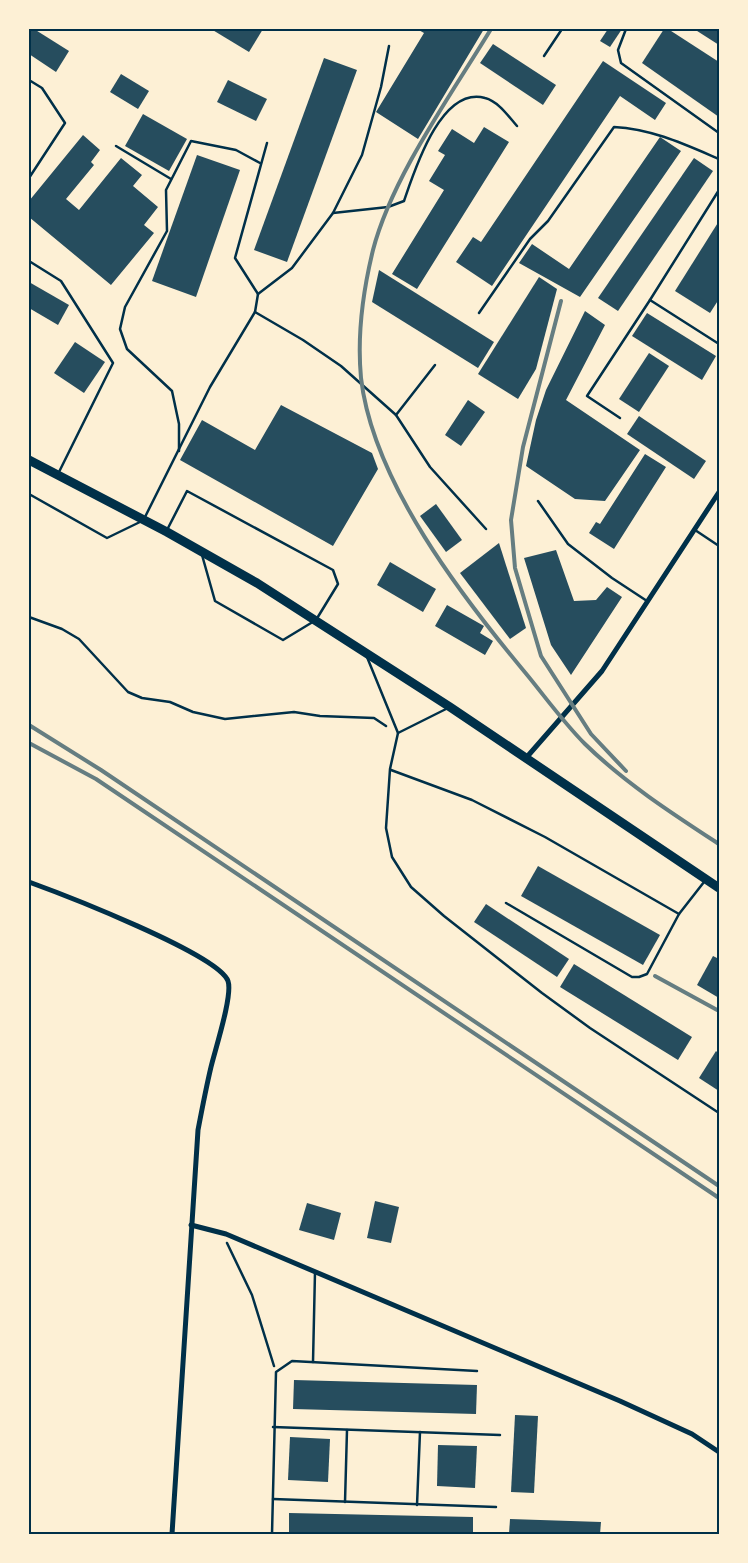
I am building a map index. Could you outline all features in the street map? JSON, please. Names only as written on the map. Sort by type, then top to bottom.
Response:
[{"type":"highway","points":[[29,460],[167,532],[257,583],[450,707],[719,888]]},
{"type":"street","points":[[526,758],[602,671],[719,492]]},
{"type":"street","points":[[29,882],[68,897],[194,953],[220,969],[228,982],[229,996],[210,1068],[198,1130],[172,1534]]},
{"type":"street","points":[[191,1225],[226,1234],[620,1401],[692,1434],[719,1452]]},
{"type":"lane","points":[[544,56],[562,29]]},
{"type":"lane","points":[[626,29],[618,50],[621,63],[719,133]]},
{"type":"lane","points":[[258,294],[292,268],[333,212],[362,155],[381,87],[388,46]]},
{"type":"lane","points":[[29,80],[42,88],[65,123],[29,178]]},
{"type":"lane","points":[[333,212],[388,207],[404,201],[428,141],[450,108],[467,98],[486,98],[503,110],[517,126]]},
{"type":"lane","points":[[479,313],[530,239],[548,221],[614,127],[637,128],[659,134],[719,159]]},
{"type":"lane","points":[[179,451],[178,424],[172,391],[127,349],[120,330],[125,308],[167,231],[166,190],[191,141],[236,150],[260,163]]},
{"type":"lane","points":[[29,494],[107,538],[144,520],[210,387],[255,312],[258,294],[235,258],[267,143]]},
{"type":"lane","points":[[116,146],[171,180]]},
{"type":"lane","points":[[620,418],[587,396],[719,190]]},
{"type":"lane","points":[[29,261],[61,282],[113,362],[57,475]]},
{"type":"lane","points":[[650,300],[719,344]]},
{"type":"lane","points":[[255,312],[303,340],[340,366],[396,415],[430,467],[486,529]]},
{"type":"lane","points":[[396,415],[435,365]]},
{"type":"lane","points":[[167,532],[186,491],[333,570],[338,584],[316,620],[284,640],[215,601],[201,551]]},
{"type":"lane","points":[[538,501],[568,544],[612,578],[648,601]]},
{"type":"lane","points":[[695,530],[719,546]]},
{"type":"lane","points":[[365,652],[398,733],[390,769],[386,828],[392,858],[411,887],[444,916],[590,1028],[719,1113]]},
{"type":"lane","points":[[398,733],[450,707]]},
{"type":"lane","points":[[390,769],[480,804],[545,837],[679,914]]},
{"type":"lane","points":[[506,904],[632,977],[639,977],[647,974],[679,914],[706,879]]},
{"type":"lane","points":[[313,1362],[315,1272]]},
{"type":"lane","points":[[272,1534],[273,1426],[276,1372],[292,1361],[477,1371]]},
{"type":"lane","points":[[273,1426],[500,1434]]},
{"type":"lane","points":[[345,1502],[347,1430]]},
{"type":"lane","points":[[417,1504],[420,1432]]},
{"type":"lane","points":[[273,1499],[496,1508]]},
{"type":"path","points":[[29,617],[62,629],[79,640],[128,692],[142,698],[170,702],[193,712],[225,719],[294,712],[320,716],[374,718],[398,733]]},
{"type":"path","points":[[226,1234],[228,1249],[252,1294],[276,1372]]},
{"type":"building","points":[[29,29],[34,29],[69,51],[56,72],[29,54]]},
{"type":"building","points":[[211,29],[263,29],[249,52]]},
{"type":"building","points":[[417,29],[484,29],[418,139],[376,112],[424,33]]},
{"type":"building","points":[[608,29],[622,29],[610,47],[600,41]]},
{"type":"building","points":[[664,29],[668,29],[719,62],[719,117],[642,63]]},
{"type":"building","points":[[694,29],[719,29],[719,45]]},
{"type":"building","points":[[493,44],[556,85],[543,105],[480,63]]},
{"type":"building","points":[[324,58],[357,70],[287,262],[254,250]]},
{"type":"building","points":[[603,61],[666,103],[655,120],[620,96],[492,286],[456,262],[473,237],[481,242]]},
{"type":"building","points":[[121,74],[149,91],[138,109],[110,92]]},
{"type":"building","points":[[228,80],[267,99],[256,121],[217,102]]},
{"type":"building","points":[[143,114],[187,139],[169,171],[125,146]]},
{"type":"building","points":[[484,127],[509,142],[417,289],[392,274],[444,190],[429,181],[445,155],[438,151],[452,129],[474,143]]},
{"type":"building","points":[[83,135],[100,150],[91,162],[94,165],[66,199],[79,210],[121,158],[142,175],[133,186],[158,207],[144,225],[154,233],[111,285],[29,217],[29,201]]},
{"type":"building","points":[[660,137],[681,151],[580,297],[519,263],[532,244],[569,269]]},
{"type":"building","points":[[197,155],[240,170],[196,297],[152,281]]},
{"type":"building","points":[[694,158],[713,171],[618,311],[598,298]]},
{"type":"building","points":[[719,221],[719,299],[710,313],[675,291]]},
{"type":"building","points":[[379,270],[494,342],[478,368],[372,302]]},
{"type":"building","points":[[539,277],[557,289],[536,369],[518,399],[478,374]]},
{"type":"building","points":[[29,282],[69,305],[58,325],[29,308]]},
{"type":"building","points":[[585,311],[605,325],[566,400],[640,450],[605,501],[575,499],[526,466],[536,420],[546,390]]},
{"type":"building","points":[[647,313],[716,356],[702,380],[632,336]]},
{"type":"building","points":[[75,342],[105,362],[84,393],[54,373]]},
{"type":"building","points":[[649,353],[669,366],[639,412],[619,399]]},
{"type":"building","points":[[468,400],[485,412],[461,446],[445,435]]},
{"type":"building","points":[[281,405],[372,453],[378,469],[333,546],[180,460],[202,420],[255,450]]},
{"type":"building","points":[[639,416],[706,461],[694,479],[627,434]]},
{"type":"building","points":[[645,454],[666,467],[614,549],[589,533],[596,522],[600,524]]},
{"type":"building","points":[[436,504],[462,540],[446,552],[420,516]]},
{"type":"building","points":[[499,543],[526,628],[510,639],[460,573]]},
{"type":"building","points":[[556,550],[574,601],[596,600],[607,587],[622,597],[571,675],[551,645],[524,558]]},
{"type":"building","points":[[390,562],[436,589],[423,612],[377,585]]},
{"type":"building","points":[[447,605],[484,626],[480,633],[493,641],[485,655],[435,626]]},
{"type":"building","points":[[538,866],[660,935],[643,965],[521,896]]},
{"type":"building","points":[[486,904],[569,959],[557,977],[474,922]]},
{"type":"building","points":[[713,956],[719,959],[719,998],[697,985]]},
{"type":"building","points":[[574,964],[692,1037],[678,1060],[560,987]]},
{"type":"building","points":[[716,1051],[719,1054],[719,1091],[699,1078]]},
{"type":"building","points":[[375,1201],[399,1207],[391,1243],[367,1238]]},
{"type":"building","points":[[307,1203],[341,1213],[334,1240],[299,1230]]},
{"type":"building","points":[[294,1380],[477,1385],[476,1414],[293,1409]]},
{"type":"building","points":[[515,1415],[538,1416],[534,1493],[511,1492]]},
{"type":"building","points":[[290,1437],[330,1439],[328,1482],[288,1480]]},
{"type":"building","points":[[438,1445],[477,1446],[475,1488],[437,1486]]},
{"type":"building","points":[[289,1513],[473,1517],[473,1534],[289,1534]]},
{"type":"building","points":[[510,1519],[601,1522],[600,1534],[509,1534]]},
{"type":"railway","points":[[491,29],[408,165],[382,222],[373,250],[366,281],[360,330],[361,378],[369,417],[383,457],[402,497],[424,536],[476,611],[562,719],[585,744],[616,772],[719,844]]},
{"type":"railway","points":[[561,301],[523,447],[511,520],[515,568],[541,656],[591,734],[626,771]]},
{"type":"railway","points":[[29,725],[101,770],[719,1186]]},
{"type":"railway","points":[[29,743],[96,779],[719,1198]]},
{"type":"railway","points":[[655,976],[719,1011]]}]
